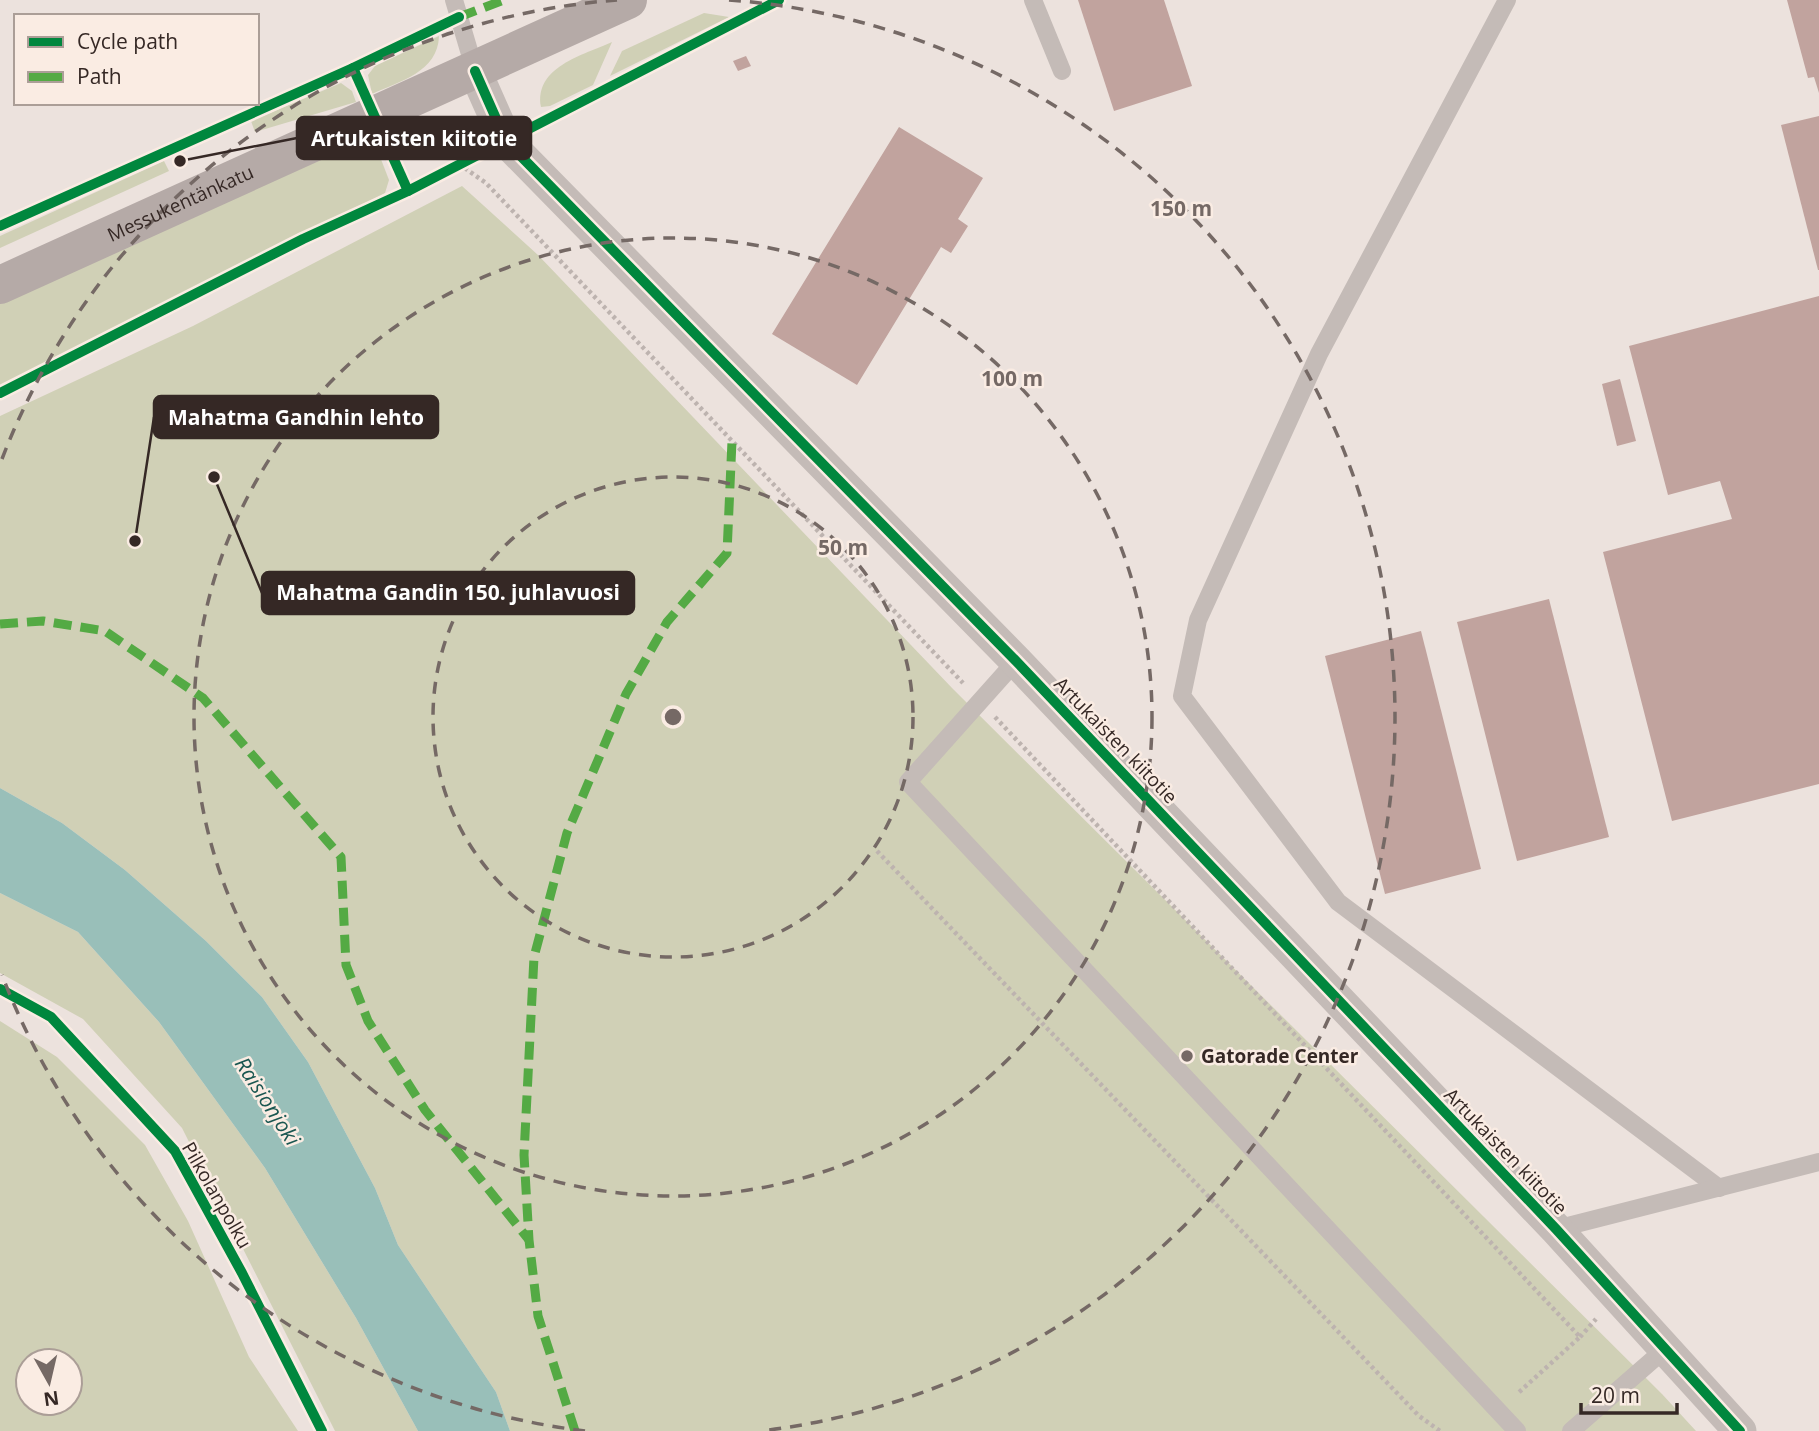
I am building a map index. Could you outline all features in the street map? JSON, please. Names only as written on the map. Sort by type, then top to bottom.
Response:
[{"type":"street","name":"Messukentänkatu","points":[[0,285],[628,0]]},
{"type":"street","name":"Artukaisten kiitotie","points":[[475,71],[506,141],[1016,661],[1556,1229],[1740,1431]]},
{"type":"lane","points":[[454,0],[475,71]]},
{"type":"lane","points":[[1033,0],[1062,71]]},
{"type":"lane","points":[[1507,0],[1320,354],[1198,620],[1182,696],[1338,902],[1719,1188]]},
{"type":"lane","points":[[1016,661],[908,782],[1517,1431]]},
{"type":"lane","points":[[1556,1229],[1819,1162]]},
{"type":"lane","points":[[1571,1431],[1664,1350]]},
{"type":"path","points":[[454,167],[506,141]]},
{"type":"path","points":[[161,153],[177,146],[180,160]]},
{"type":"path","points":[[454,167],[486,183],[980,701],[1580,1337],[1500,1410]]},
{"type":"path","points":[[877,851],[1410,1406],[1440,1431]]},
{"type":"green space","points":[[704,13],[729,17],[610,76],[622,51]]},
{"type":"green space","points":[[439,36],[437,48],[425,67],[416,74],[372,94],[368,75],[375,66]]},
{"type":"green space","points":[[612,42],[593,85],[550,106],[541,107],[541,93],[553,72],[563,64]]},
{"type":"green space","points":[[341,83],[352,91],[356,102],[255,132],[251,121]]},
{"type":"green space","points":[[372,136],[389,180],[385,193],[0,390],[0,304]]},
{"type":"green space","points":[[164,161],[169,171],[0,248],[0,236]]},
{"type":"green space","points":[[462,186],[538,255],[953,689],[1662,1394],[1696,1431],[510,1431],[496,1392],[398,1245],[375,1188],[308,1062],[262,997],[206,941],[125,870],[62,823],[0,788],[0,416],[193,326]]},
{"type":"green space","points":[[0,893],[78,932],[159,1022],[265,1168],[356,1318],[418,1431],[335,1431],[182,1128],[83,1019],[0,973]]},
{"type":"green space","points":[[0,1021],[57,1057],[145,1145],[188,1221],[249,1357],[298,1431],[0,1431]]},
{"type":"water","name":"Raisionjoki","points":[[0,788],[62,823],[125,870],[206,941],[262,997],[308,1062],[375,1188],[398,1245],[496,1392],[510,1431],[418,1431],[356,1318],[265,1168],[159,1022],[78,932],[0,893]]},
{"type":"building","points":[[1078,0],[1164,0],[1192,86],[1114,111]]},
{"type":"building","points":[[1787,0],[1819,0],[1819,93],[1814,77],[1808,78]]},
{"type":"building","points":[[746,56],[751,66],[738,71],[733,61]]},
{"type":"building","points":[[1819,116],[1819,270],[1818,270],[1781,125]]},
{"type":"building","points":[[899,127],[983,178],[958,219],[968,226],[951,253],[941,247],[857,385],[772,334]]},
{"type":"building","points":[[1819,296],[1819,784],[1672,821],[1603,552],[1732,519],[1720,481],[1668,495],[1629,346]]},
{"type":"building","points":[[1620,379],[1636,441],[1617,446],[1602,384]]},
{"type":"building","points":[[1549,599],[1609,837],[1517,861],[1457,622]]},
{"type":"building","points":[[1421,631],[1481,869],[1385,894],[1325,656]]},
{"type":"marked path","points":[[459,17],[504,0]]},
{"type":"marked path","points":[[575,1431],[538,1316],[529,1240],[524,1155],[534,957],[567,833],[626,694],[667,622],[727,553],[732,441]]},
{"type":"marked path","points":[[0,624],[43,621],[105,631],[203,698],[341,857],[346,965],[368,1021],[425,1110],[529,1240]]},
{"type":"cycle path","points":[[0,393],[303,239],[408,191],[779,0]]},
{"type":"cycle path","points":[[0,226],[353,68],[459,17]]},
{"type":"cycle path","points":[[353,68],[408,191]]},
{"type":"cycle path","points":[[475,71],[506,141],[1016,661],[1556,1229],[1740,1431]]},
{"type":"cycle path","name":"Pilkolanpolku","points":[[0,989],[51,1017],[175,1151],[242,1273],[322,1431]]},
{"type":"place","name":"Artukaisten kiitotie","points":[[180,161]]},
{"type":"place","name":"Mahatma Gandin 150. juhlavuosi","points":[[214,477]]},
{"type":"place","name":"Mahatma Gandhin lehto","points":[[135,541]]},
{"type":"place","name":"Gatorade Center","points":[[1187,1056]]}]
